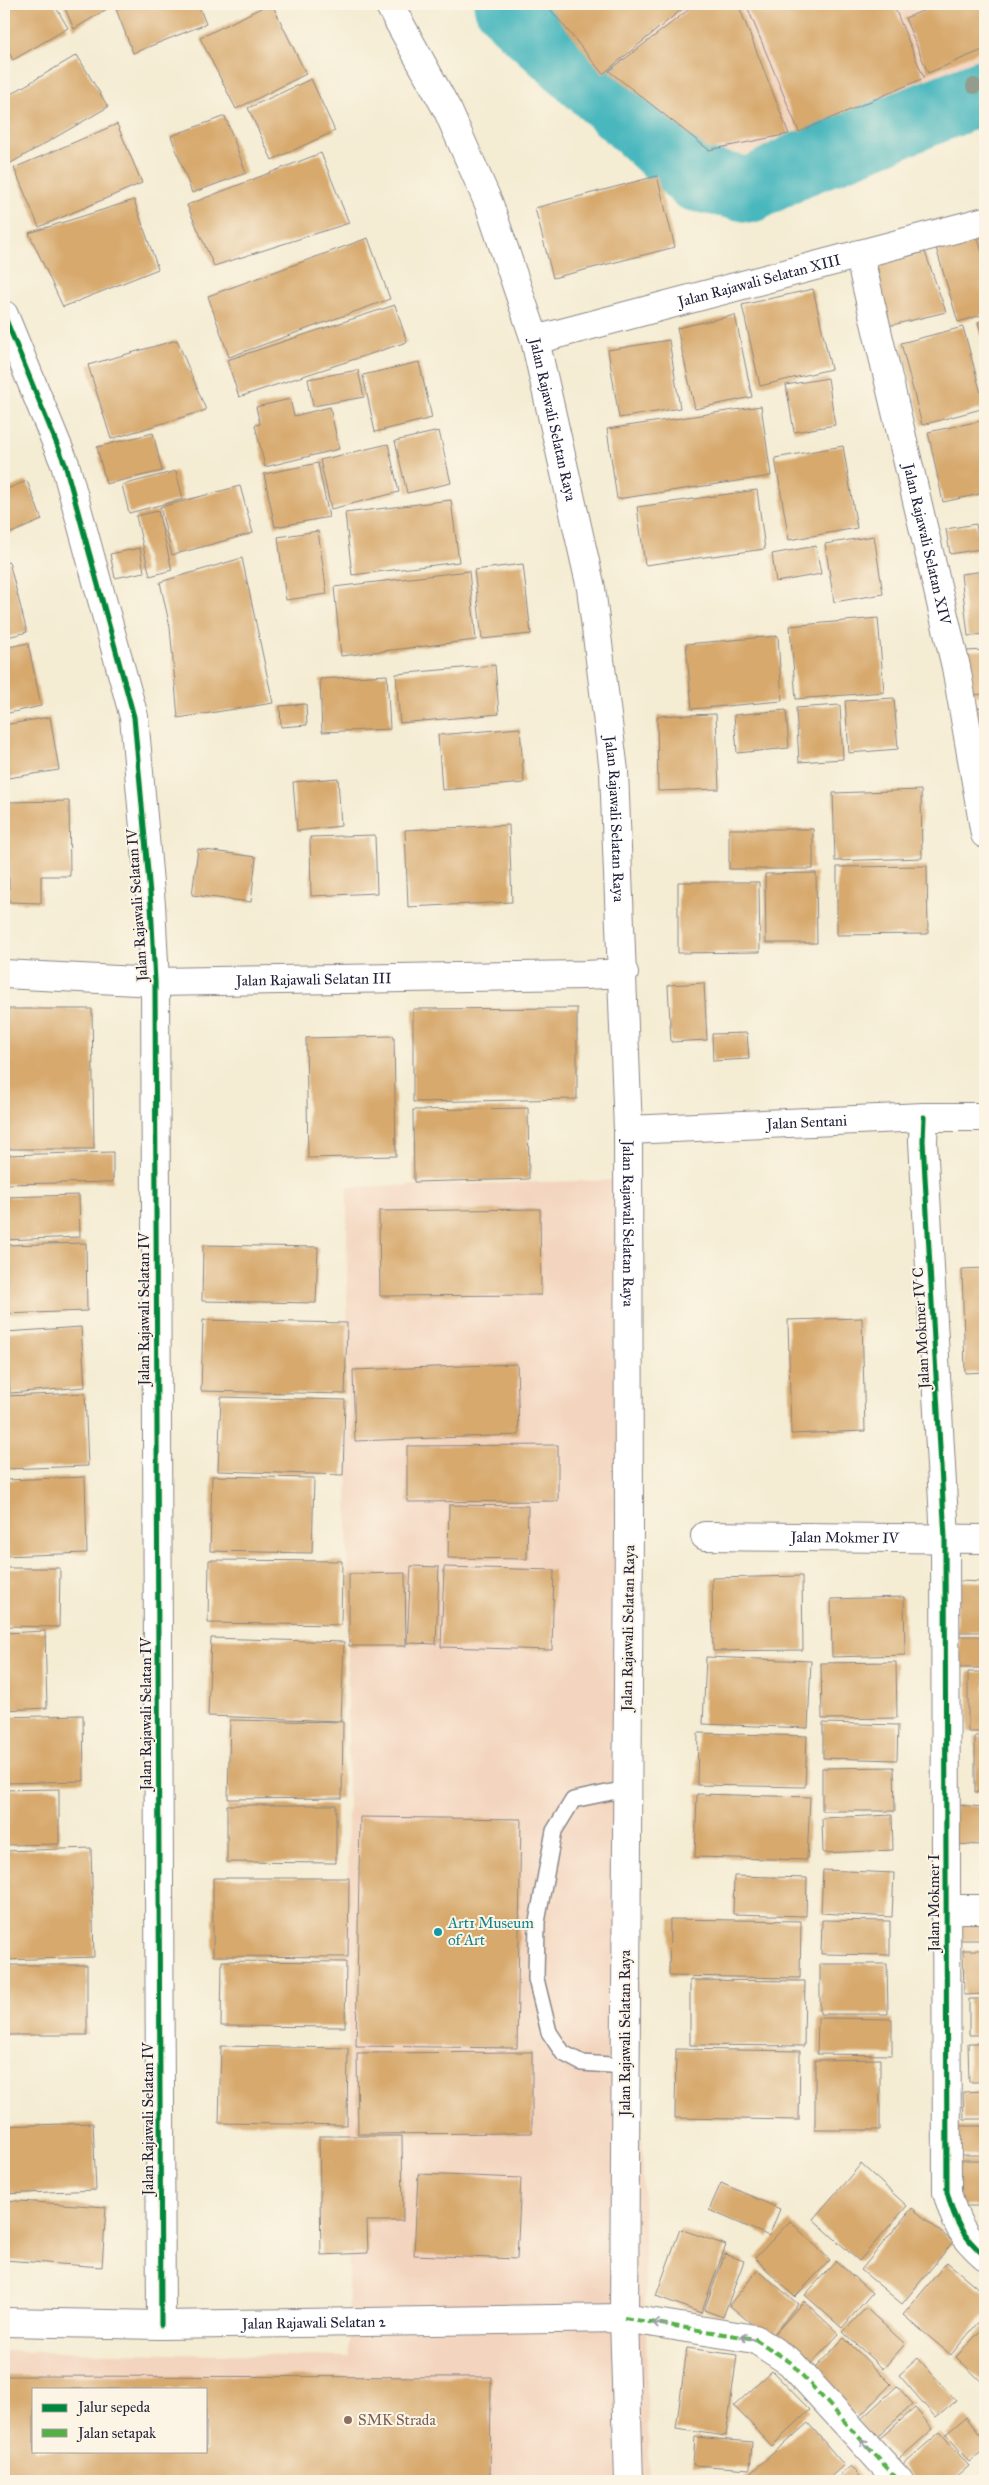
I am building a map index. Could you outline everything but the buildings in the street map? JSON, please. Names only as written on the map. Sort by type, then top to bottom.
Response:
[{"type":"street","name":"Jalan Rajawali Selatan Raya","points":[[389,4],[448,111],[489,204],[535,340],[591,588],[614,771],[624,973],[628,1130],[624,2318],[629,2481]]},
{"type":"street","name":"Jalan Rajawali Selatan XIII","points":[[535,340],[985,221]]},
{"type":"street","name":"Jalan Rajawali Selatan XIV","points":[[859,254],[956,668],[985,834]]},
{"type":"street","name":"Jalan Rajawali Selatan IV","points":[[4,315],[65,464],[134,718],[151,905],[155,982],[161,2325]]},
{"type":"street","name":"Jalan Rajawali Selatan III","points":[[4,974],[155,982],[624,973]]},
{"type":"street","name":"Jalan Sentani","points":[[628,1130],[924,1117],[985,1117]]},
{"type":"street","name":"Jalan Mokmer IV C","points":[[924,1117],[923,1141],[945,1538]]},
{"type":"street","name":"Jalan Mokmer IV","points":[[705,1536],[985,1539]]},
{"type":"street","name":"Jalan Mokmer I","points":[[945,1538],[947,2192],[954,2219],[979,2246]]},
{"type":"street","points":[[947,1909],[985,1909]]},
{"type":"street","name":"Jalan Rajawali Selatan 2","points":[[4,2322],[161,2325],[624,2318],[755,2340],[790,2362],[899,2481]]},
{"type":"lane","points":[[624,2066],[582,2064],[563,2053],[549,2032],[536,1979],[537,1922],[554,1831],[573,1800],[626,1789]]},
{"type":"shaded area","points":[[506,4],[985,4],[985,92],[751,190],[690,174],[516,16]]},
{"type":"shaded area","points":[[623,1180],[649,2481],[4,2481],[4,2351],[349,2357],[347,1187]]},
{"type":"waterway","points":[[506,4],[516,16],[695,179],[751,190],[797,166],[985,91]]},
{"type":"marked path","points":[[624,2318],[755,2339],[790,2362],[899,2481]]},
{"type":"cycle path","points":[[4,315],[65,464],[134,717],[151,905],[155,982],[161,2325]]},
{"type":"cycle path","points":[[924,1117],[923,1141],[945,1538],[947,2192],[960,2228],[970,2242],[985,2256]]},
{"type":"place","name":"Art1 Museum of Art","points":[[438,1932]]},
{"type":"place","name":"SMK Strada","points":[[348,2420]]}]
